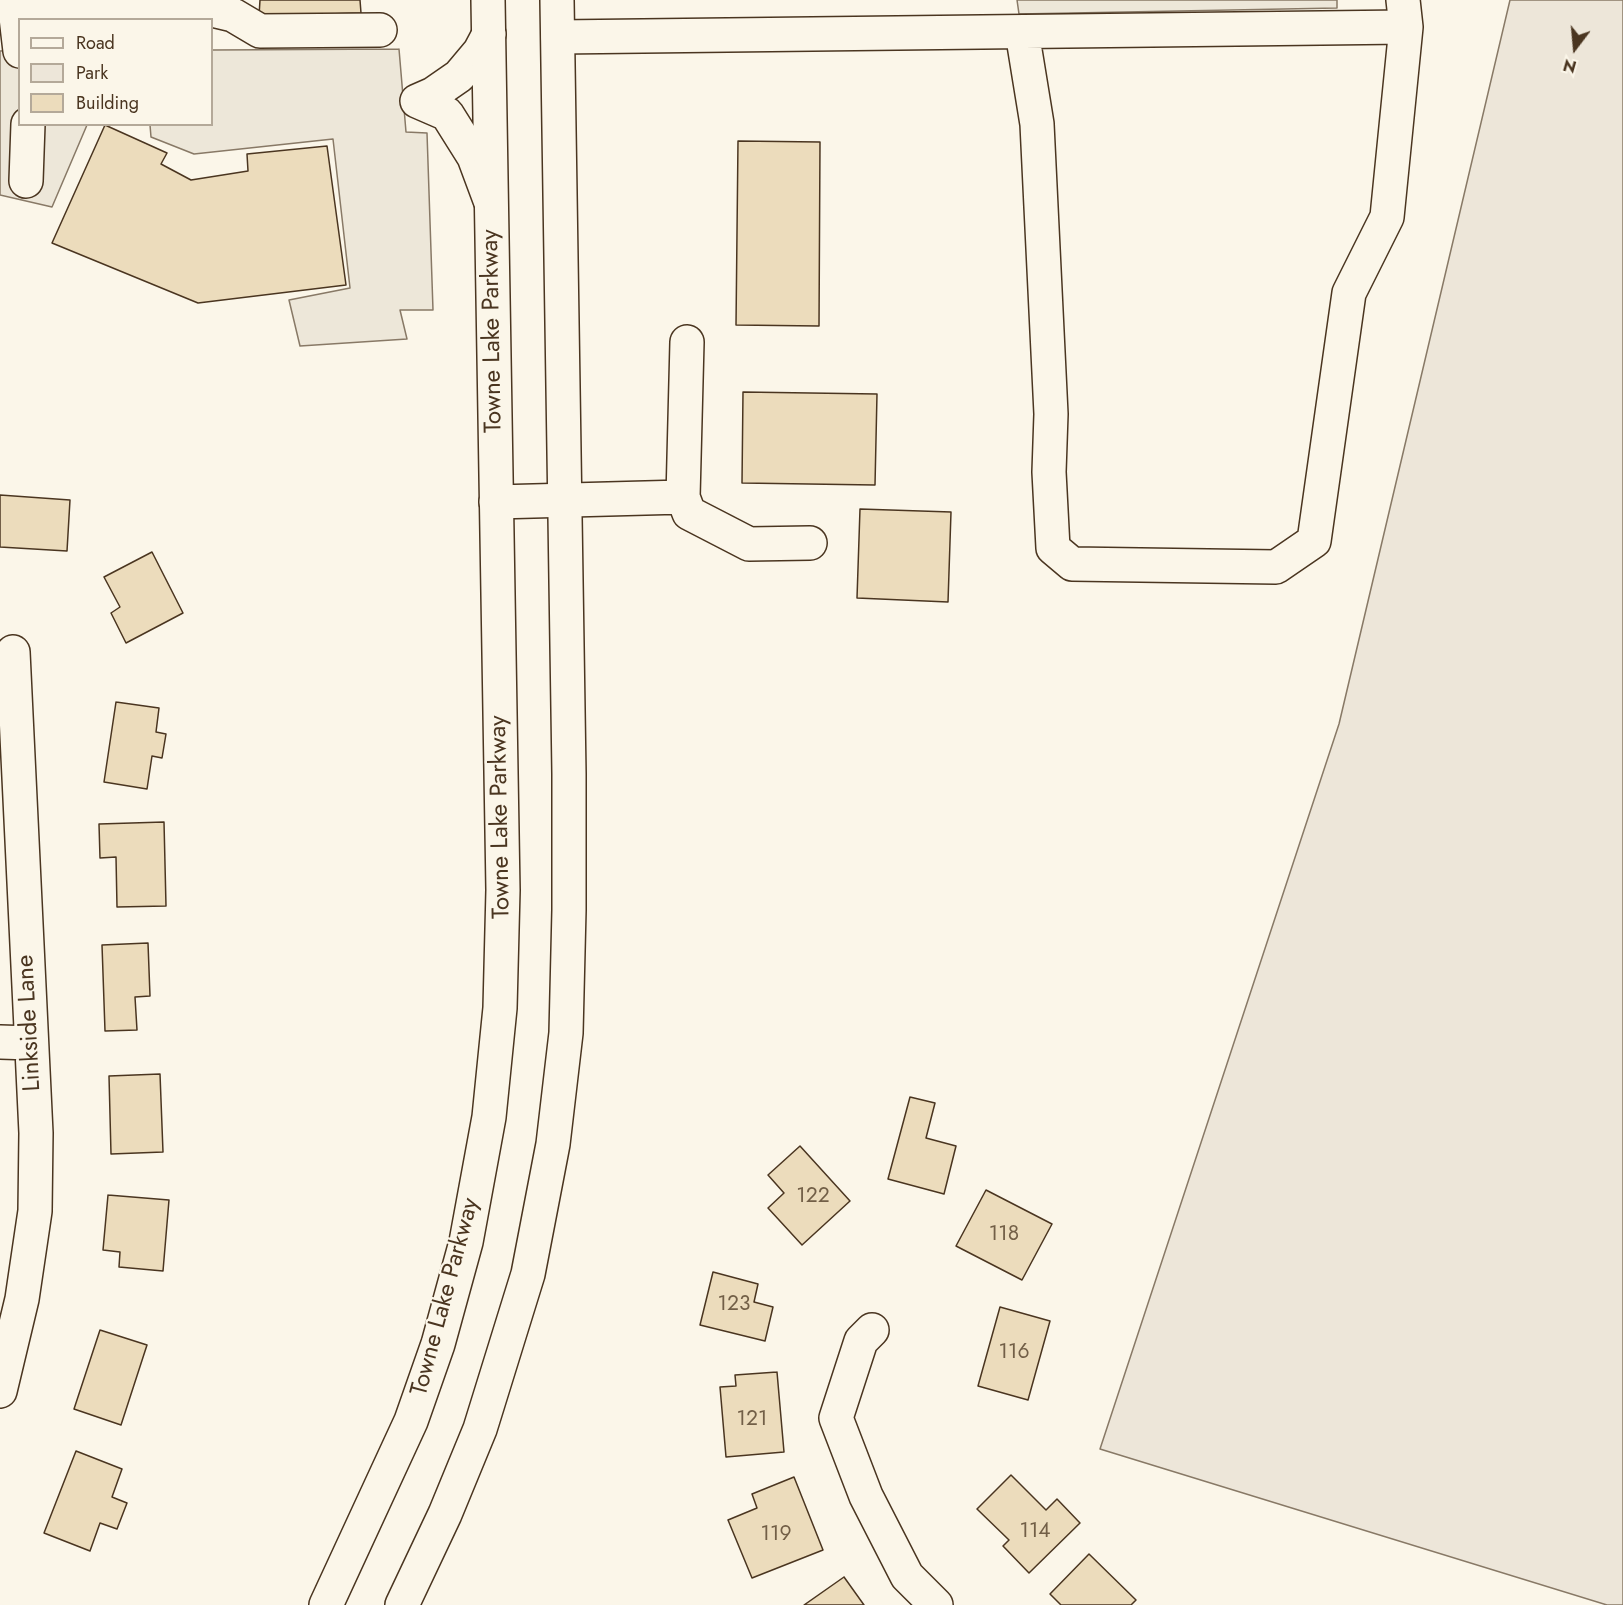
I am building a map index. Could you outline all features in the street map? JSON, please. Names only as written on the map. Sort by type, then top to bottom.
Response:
[{"type":"main road","name":"Towne Lake Parkway","points":[[326,1605],[407,1432],[438,1344],[466,1242],[489,1117],[500,1008],[503,890],[488,0]]},
{"type":"main road","points":[[402,1605],[454,1493],[480,1429],[528,1274],[553,1144],[566,1033],[569,910],[557,0]]},
{"type":"main road","points":[[18,36],[14,6],[195,6],[233,15],[260,31],[380,30]]},
{"type":"main road","points":[[558,37],[1022,32],[1404,14],[1387,217],[1349,292],[1314,542],[1276,567],[1072,564],[1053,549],[1049,472],[1051,414],[1037,124],[1022,32]]},
{"type":"main road","points":[[489,34],[480,51],[459,76],[433,94],[407,100],[447,114],[474,157],[491,204]]},
{"type":"main road","points":[[26,181],[28,126]]},
{"type":"main road","points":[[687,342],[683,497],[689,513],[740,541],[757,544],[810,543]]},
{"type":"main road","points":[[496,502],[683,497]]},
{"type":"main road","name":"Linkside Lane","points":[[0,1391],[22,1299],[35,1211],[36,1133],[15,1042],[13,652]]},
{"type":"main road","points":[[872,1330],[861,1341],[836,1418],[866,1496],[907,1576],[936,1605]]},
{"type":"green space","points":[[1510,0],[1623,0],[1623,1605],[1607,1605],[1100,1449],[1339,724]]},
{"type":"shaded area","points":[[1017,0],[1337,0],[1337,8],[1019,14]]},
{"type":"shaded area","points":[[399,49],[406,132],[427,133],[433,310],[400,310],[407,339],[300,346],[289,300],[350,288],[333,139],[194,154],[151,137],[150,126],[213,126],[213,50]]},
{"type":"shaded area","points":[[18,50],[18,126],[87,126],[52,207],[0,195],[0,51]]},
{"type":"building","points":[[260,0],[360,0],[361,13],[259,16]]},
{"type":"building","points":[[105,126],[167,153],[161,164],[191,180],[248,171],[247,154],[327,146],[346,285],[198,303],[52,243]]},
{"type":"building","points":[[738,141],[820,142],[819,326],[736,325]]},
{"type":"building","points":[[743,392],[877,394],[875,485],[742,483]]},
{"type":"building","points":[[0,495],[70,500],[67,551],[0,547]]},
{"type":"building","points":[[860,509],[951,512],[948,602],[857,598]]},
{"type":"building","points":[[152,552],[183,613],[126,643],[111,613],[120,607],[104,577]]},
{"type":"building","points":[[116,702],[159,708],[156,732],[166,734],[162,758],[152,756],[147,789],[104,782]]},
{"type":"building","points":[[164,822],[166,906],[117,907],[116,857],[100,858],[99,824]]},
{"type":"building","points":[[148,943],[150,996],[135,997],[137,1030],[105,1031],[102,945]]},
{"type":"building","points":[[160,1074],[163,1152],[111,1154],[109,1076]]},
{"type":"building","points":[[910,1097],[935,1103],[926,1138],[956,1146],[944,1194],[888,1179]]},
{"type":"building","points":[[800,1146],[850,1201],[802,1245],[768,1208],[784,1193],[768,1175]]},
{"type":"building","points":[[986,1190],[1052,1224],[1022,1280],[956,1246]]},
{"type":"building","points":[[108,1195],[169,1200],[163,1271],[119,1267],[120,1252],[103,1250]]},
{"type":"building","points":[[713,1272],[758,1284],[754,1302],[773,1307],[765,1341],[700,1325]]},
{"type":"building","points":[[1000,1307],[1050,1321],[1028,1400],[978,1386]]},
{"type":"building","points":[[100,1330],[147,1345],[121,1425],[74,1409]]},
{"type":"building","points":[[777,1372],[784,1452],[726,1457],[720,1387],[736,1386],[735,1375]]},
{"type":"building","points":[[76,1451],[122,1469],[112,1497],[127,1503],[117,1529],[100,1523],[90,1551],[44,1533]]},
{"type":"building","points":[[1011,1475],[1046,1510],[1057,1499],[1080,1523],[1029,1573],[1003,1546],[1009,1540],[977,1509]]},
{"type":"building","points":[[794,1477],[823,1550],[752,1578],[728,1520],[757,1508],[752,1494]]},
{"type":"building","points":[[1089,1554],[1136,1600],[1131,1605],[1061,1605],[1050,1594]]},
{"type":"building","points":[[844,1577],[864,1605],[804,1605]]}]
